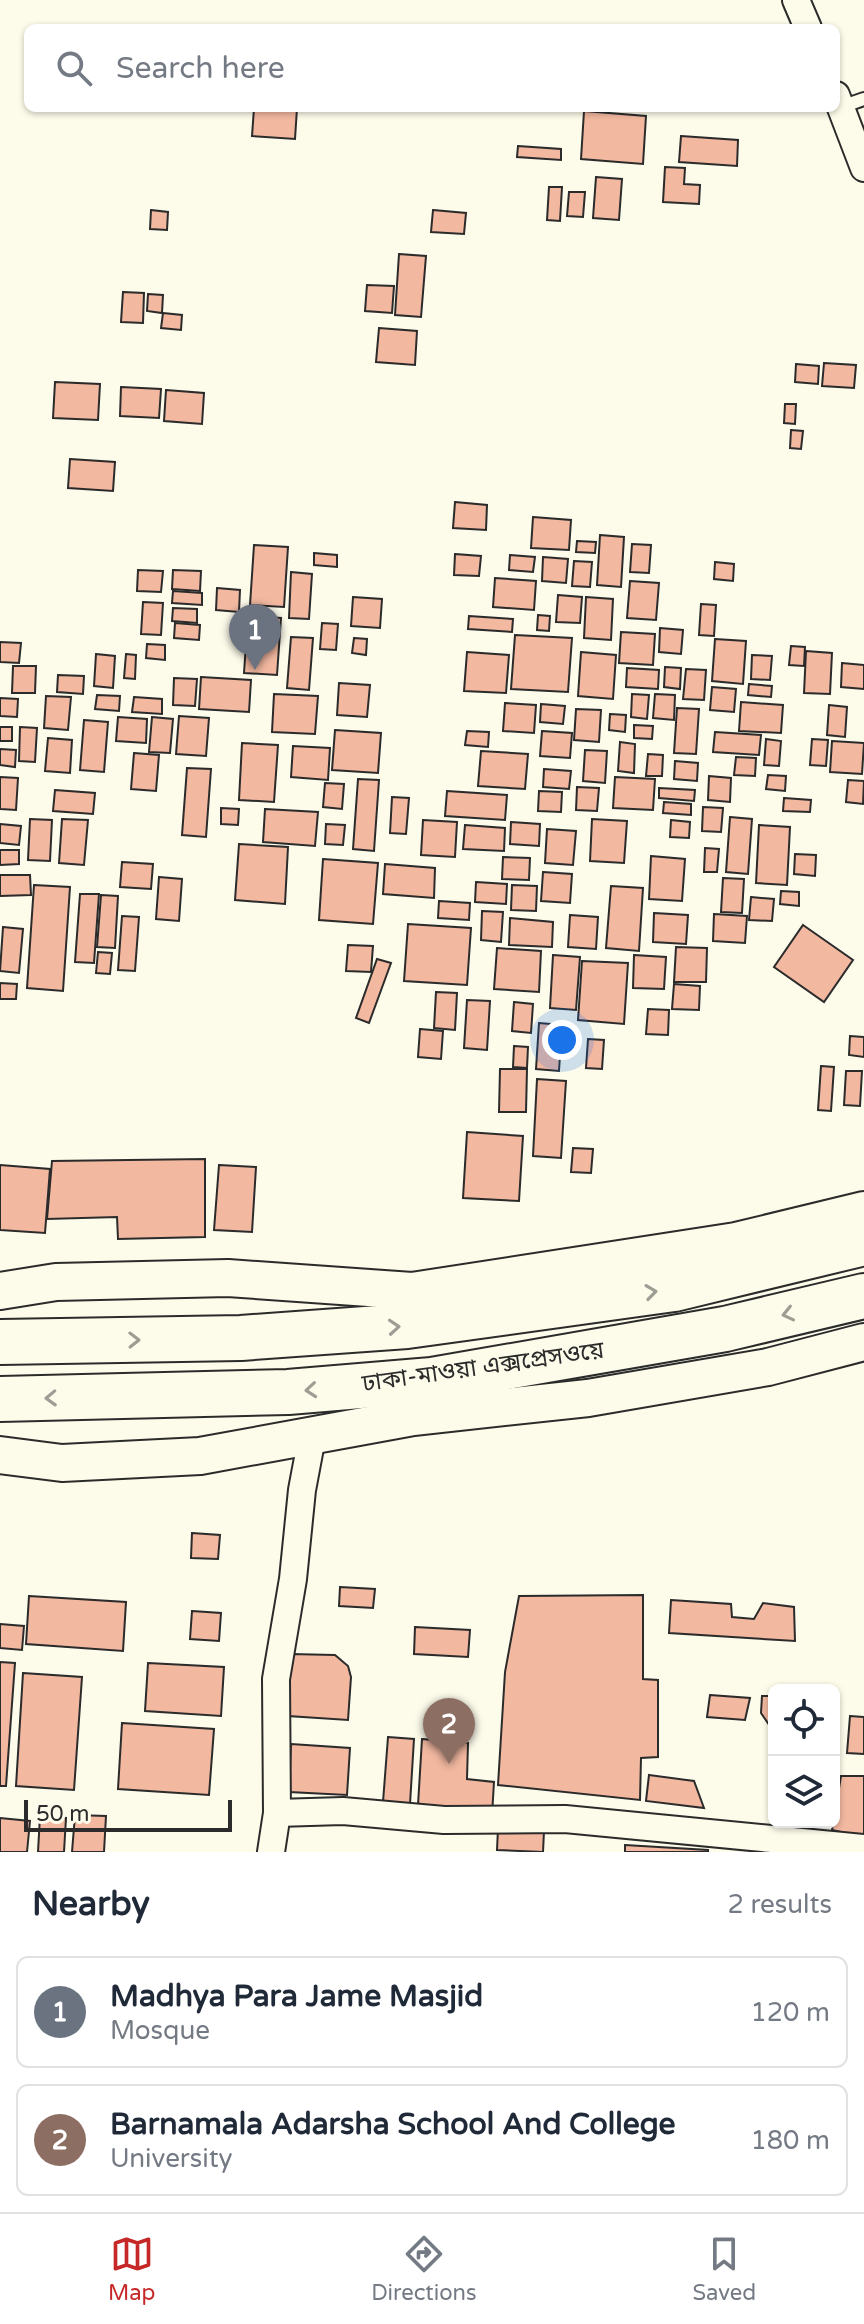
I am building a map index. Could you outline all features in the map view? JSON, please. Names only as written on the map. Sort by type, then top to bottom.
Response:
[{"type":"highway","points":[[0,1342],[241,1338],[407,1326],[674,1289],[864,1243]]},
{"type":"highway","name":"ঢাকা-মাওয়া এক্সপ্রেসওয়ে","points":[[0,1399],[288,1392],[432,1380],[725,1329],[864,1296]]},
{"type":"main road","points":[[0,1291],[56,1282],[228,1278],[412,1291],[736,1241],[864,1210]]},
{"type":"main road","points":[[0,1455],[62,1463],[200,1456],[413,1417],[588,1398],[768,1367],[864,1342]]},
{"type":"street","points":[[796,0],[806,24]]},
{"type":"street","points":[[847,100],[864,168]]},
{"type":"street","points":[[271,1852],[277,1813],[276,1679],[312,1437]]},
{"type":"street","points":[[277,1813],[343,1811],[444,1820],[565,1819],[864,1848]]},
{"type":"building","points":[[254,112],[297,112],[295,139],[252,136]]},
{"type":"building","points":[[584,112],[646,116],[643,164],[581,159]]},
{"type":"building","points":[[681,136],[738,140],[737,166],[679,162]]},
{"type":"building","points":[[518,146],[561,149],[561,160],[517,157]]},
{"type":"building","points":[[665,167],[685,168],[684,184],[700,185],[699,204],[663,202]]},
{"type":"building","points":[[596,177],[622,179],[619,220],[593,218]]},
{"type":"building","points":[[549,187],[562,187],[560,221],[547,220]]},
{"type":"building","points":[[569,192],[585,192],[583,217],[567,216]]},
{"type":"building","points":[[151,210],[168,212],[167,230],[150,229]]},
{"type":"building","points":[[433,210],[466,213],[464,234],[431,232]]},
{"type":"building","points":[[399,254],[426,256],[421,317],[395,315]]},
{"type":"building","points":[[367,285],[394,286],[392,313],[365,311]]},
{"type":"building","points":[[123,292],[144,293],[143,323],[121,322]]},
{"type":"building","points":[[148,294],[163,295],[162,313],[147,311]]},
{"type":"building","points":[[163,313],[182,315],[181,330],[161,328]]},
{"type":"building","points":[[379,328],[417,331],[415,365],[376,362]]},
{"type":"building","points":[[824,363],[856,365],[854,388],[822,386]]},
{"type":"building","points":[[796,364],[819,366],[818,384],[795,382]]},
{"type":"building","points":[[55,382],[100,384],[98,420],[53,418]]},
{"type":"building","points":[[121,387],[161,389],[159,418],[120,416]]},
{"type":"building","points":[[166,390],[204,393],[202,424],[164,421]]},
{"type":"building","points":[[785,404],[796,404],[795,424],[784,423]]},
{"type":"building","points":[[791,430],[803,431],[801,449],[790,448]]},
{"type":"building","points":[[70,459],[115,462],[113,491],[68,488]]},
{"type":"building","points":[[455,502],[487,505],[486,530],[453,528]]},
{"type":"building","points":[[533,517],[571,520],[569,550],[531,548]]},
{"type":"building","points":[[600,535],[624,537],[621,587],[597,585]]},
{"type":"building","points":[[577,541],[596,542],[595,553],[576,552]]},
{"type":"building","points":[[632,544],[651,545],[649,573],[630,572]]},
{"type":"building","points":[[254,545],[288,547],[284,607],[250,605]]},
{"type":"building","points":[[314,553],[337,555],[337,567],[314,565]]},
{"type":"building","points":[[455,554],[481,556],[479,576],[454,575]]},
{"type":"building","points":[[510,555],[535,557],[533,572],[509,570]]},
{"type":"building","points":[[543,557],[568,559],[566,583],[542,581]]},
{"type":"building","points":[[574,561],[592,562],[590,587],[572,586]]},
{"type":"building","points":[[715,562],[734,564],[733,581],[714,579]]},
{"type":"building","points":[[138,570],[163,571],[161,592],[137,591]]},
{"type":"building","points":[[173,570],[201,571],[200,591],[172,589]]},
{"type":"building","points":[[291,572],[312,574],[309,619],[289,618]]},
{"type":"building","points":[[495,578],[536,581],[534,610],[493,607]]},
{"type":"building","points":[[630,581],[659,583],[656,620],[627,618]]},
{"type":"building","points":[[217,588],[240,590],[239,612],[216,610]]},
{"type":"building","points":[[173,591],[202,593],[202,605],[172,603]]},
{"type":"building","points":[[558,595],[582,597],[580,623],[556,622]]},
{"type":"building","points":[[353,597],[382,599],[380,628],[351,626]]},
{"type":"building","points":[[586,597],[613,599],[611,640],[584,638]]},
{"type":"building","points":[[143,602],[163,603],[161,635],[141,634]]},
{"type":"building","points":[[701,604],[716,605],[714,636],[699,635]]},
{"type":"building","points":[[173,608],[197,609],[197,623],[172,621]]},
{"type":"building","points":[[538,615],[550,616],[549,631],[537,630]]},
{"type":"building","points":[[248,616],[281,618],[277,675],[244,673]]},
{"type":"building","points":[[469,616],[513,619],[512,632],[468,629]]},
{"type":"building","points":[[175,623],[200,625],[199,640],[174,638]]},
{"type":"building","points":[[322,623],[338,624],[336,650],[320,649]]},
{"type":"building","points":[[660,628],[683,630],[681,654],[659,652]]},
{"type":"building","points":[[621,632],[655,634],[653,665],[619,663]]},
{"type":"building","points":[[515,635],[572,638],[568,692],[511,689]]},
{"type":"building","points":[[291,637],[313,638],[309,690],[287,688]]},
{"type":"building","points":[[354,638],[367,639],[366,655],[352,653]]},
{"type":"building","points":[[715,639],[746,641],[743,684],[712,681]]},
{"type":"building","points":[[0,642],[21,643],[19,663],[0,662]]},
{"type":"building","points":[[147,644],[165,645],[165,660],[146,658]]},
{"type":"building","points":[[791,646],[805,647],[804,666],[789,665]]},
{"type":"building","points":[[806,651],[832,653],[830,694],[804,693]]},
{"type":"building","points":[[467,652],[509,655],[506,693],[464,691]]},
{"type":"building","points":[[581,652],[616,655],[613,699],[578,696]]},
{"type":"building","points":[[96,654],[115,656],[113,688],[94,686]]},
{"type":"building","points":[[126,654],[136,655],[135,679],[124,678]]},
{"type":"building","points":[[752,655],[772,656],[770,680],[751,679]]},
{"type":"building","points":[[842,663],[864,665],[864,689],[841,687]]},
{"type":"building","points":[[13,666],[36,666],[35,693],[12,693]]},
{"type":"building","points":[[665,667],[681,668],[680,689],[664,687]]},
{"type":"building","points":[[627,668],[659,670],[658,689],[626,687]]},
{"type":"building","points":[[686,669],[706,670],[704,700],[683,699]]},
{"type":"building","points":[[58,675],[84,676],[83,694],[57,692]]},
{"type":"building","points":[[201,677],[251,680],[249,712],[199,709]]},
{"type":"building","points":[[174,678],[197,679],[195,706],[173,705]]},
{"type":"building","points":[[339,683],[370,685],[367,717],[337,715]]},
{"type":"building","points":[[749,684],[772,686],[771,697],[748,695]]},
{"type":"building","points":[[712,687],[736,689],[734,712],[710,710]]},
{"type":"building","points":[[274,694],[318,696],[315,734],[272,732]]},
{"type":"building","points":[[632,694],[649,695],[647,719],[631,717]]},
{"type":"building","points":[[655,694],[675,695],[674,720],[653,718]]},
{"type":"building","points":[[97,695],[120,696],[119,711],[95,709]]},
{"type":"building","points":[[46,696],[71,697],[68,730],[44,728]]},
{"type":"building","points":[[134,697],[162,699],[162,714],[132,712]]},
{"type":"building","points":[[0,698],[18,699],[17,717],[0,716]]},
{"type":"building","points":[[741,702],[783,705],[781,733],[739,731]]},
{"type":"building","points":[[505,703],[536,705],[534,733],[503,731]]},
{"type":"building","points":[[541,704],[565,706],[563,724],[540,722]]},
{"type":"building","points":[[829,705],[847,707],[845,737],[827,735]]},
{"type":"building","points":[[677,708],[699,709],[696,754],[674,753]]},
{"type":"building","points":[[576,709],[601,710],[599,742],[574,740]]},
{"type":"building","points":[[610,714],[626,715],[625,732],[609,730]]},
{"type":"building","points":[[179,716],[209,718],[206,756],[176,754]]},
{"type":"building","points":[[118,717],[147,719],[146,743],[116,741]]},
{"type":"building","points":[[152,717],[173,719],[170,753],[149,752]]},
{"type":"building","points":[[84,720],[108,722],[104,772],[80,770]]},
{"type":"building","points":[[634,725],[653,726],[652,739],[634,738]]},
{"type":"building","points":[[0,727],[12,727],[12,741],[0,741]]},
{"type":"building","points":[[20,727],[37,728],[35,762],[19,761]]},
{"type":"building","points":[[335,730],[381,733],[378,773],[332,770]]},
{"type":"building","points":[[467,731],[489,732],[488,747],[465,745]]},
{"type":"building","points":[[542,731],[572,733],[570,758],[540,756]]},
{"type":"building","points":[[715,732],[761,735],[759,755],[713,752]]},
{"type":"building","points":[[48,738],[72,740],[70,773],[45,771]]},
{"type":"building","points":[[766,739],[781,741],[779,766],[764,765]]},
{"type":"building","points":[[812,739],[828,740],[826,766],[810,765]]},
{"type":"building","points":[[832,741],[864,743],[862,774],[830,772]]},
{"type":"building","points":[[620,742],[635,744],[634,773],[618,771]]},
{"type":"building","points":[[242,743],[278,745],[274,802],[239,800]]},
{"type":"building","points":[[293,746],[330,748],[328,780],[291,777]]},
{"type":"building","points":[[0,749],[16,750],[15,767],[0,765]]},
{"type":"building","points":[[585,750],[607,751],[605,783],[583,781]]},
{"type":"building","points":[[481,751],[528,754],[525,789],[478,786]]},
{"type":"building","points":[[134,753],[159,755],[156,791],[131,789]]},
{"type":"building","points":[[648,754],[663,755],[662,776],[646,776]]},
{"type":"building","points":[[736,757],[756,758],[755,776],[734,775]]},
{"type":"building","points":[[675,761],[698,763],[697,781],[674,779]]},
{"type":"building","points":[[187,768],[211,769],[206,837],[182,835]]},
{"type":"building","points":[[544,769],[571,771],[569,789],[543,787]]},
{"type":"building","points":[[768,775],[786,776],[785,791],[766,789]]},
{"type":"building","points":[[709,776],[731,778],[730,802],[708,800]]},
{"type":"building","points":[[0,777],[18,778],[16,810],[0,809]]},
{"type":"building","points":[[615,777],[655,779],[653,810],[613,808]]},
{"type":"building","points":[[358,779],[379,780],[374,851],[353,849]]},
{"type":"building","points":[[848,780],[864,781],[863,804],[846,802]]},
{"type":"building","points":[[325,783],[344,784],[342,809],[323,807]]},
{"type":"building","points":[[577,787],[599,788],[597,811],[576,810]]},
{"type":"building","points":[[659,788],[695,790],[694,801],[659,798]]},
{"type":"building","points":[[55,790],[95,793],[93,814],[53,811]]},
{"type":"building","points":[[447,791],[507,795],[505,820],[445,816]]},
{"type":"building","points":[[539,791],[562,792],[561,812],[538,811]]},
{"type":"building","points":[[392,797],[409,798],[406,834],[390,833]]},
{"type":"building","points":[[784,798],[811,800],[810,812],[783,811]]},
{"type":"building","points":[[664,802],[691,804],[691,815],[663,813]]},
{"type":"building","points":[[703,807],[723,808],[721,832],[702,831]]},
{"type":"building","points":[[221,808],[239,809],[238,825],[221,824]]},
{"type":"building","points":[[265,809],[318,812],[315,846],[263,842]]},
{"type":"building","points":[[730,817],[752,819],[748,874],[726,872]]},
{"type":"building","points":[[30,819],[52,820],[50,861],[28,860]]},
{"type":"building","points":[[62,819],[88,820],[84,865],[59,863]]},
{"type":"building","points":[[592,819],[627,821],[624,863],[590,861]]},
{"type":"building","points":[[423,820],[457,822],[455,857],[421,855]]},
{"type":"building","points":[[671,820],[690,822],[689,838],[670,837]]},
{"type":"building","points":[[511,822],[540,824],[539,846],[510,844]]},
{"type":"building","points":[[0,824],[21,826],[19,845],[0,843]]},
{"type":"building","points":[[326,824],[345,825],[343,845],[325,844]]},
{"type":"building","points":[[465,825],[505,828],[504,851],[463,849]]},
{"type":"building","points":[[759,825],[790,827],[787,885],[756,883]]},
{"type":"building","points":[[547,829],[576,831],[573,865],[545,863]]},
{"type":"building","points":[[239,844],[288,847],[285,904],[235,900]]},
{"type":"building","points":[[705,848],[719,849],[717,872],[704,872]]},
{"type":"building","points":[[0,850],[19,850],[19,864],[0,865]]},
{"type":"building","points":[[795,854],[816,855],[815,876],[794,874]]},
{"type":"building","points":[[651,856],[685,859],[682,901],[649,899]]},
{"type":"building","points":[[503,857],[530,858],[529,880],[502,879]]},
{"type":"building","points":[[323,859],[378,863],[373,924],[319,920]]},
{"type":"building","points":[[122,862],[153,864],[151,889],[120,887]]},
{"type":"building","points":[[385,864],[435,868],[434,898],[383,894]]},
{"type":"building","points":[[543,872],[572,874],[570,903],[541,901]]},
{"type":"building","points":[[0,875],[30,875],[31,895],[0,896]]},
{"type":"building","points":[[159,877],[182,879],[179,921],[156,919]]},
{"type":"building","points":[[723,878],[744,879],[742,913],[721,912]]},
{"type":"building","points":[[476,882],[507,884],[506,904],[475,902]]},
{"type":"building","points":[[34,885],[70,887],[63,991],[27,988]]},
{"type":"building","points":[[512,885],[537,886],[536,911],[511,910]]},
{"type":"building","points":[[611,886],[643,888],[639,951],[606,948]]},
{"type":"building","points":[[781,891],[799,892],[799,906],[780,904]]},
{"type":"building","points":[[80,894],[99,894],[94,963],[75,962]]},
{"type":"building","points":[[101,895],[118,896],[115,948],[97,947]]},
{"type":"building","points":[[751,897],[774,899],[772,921],[749,920]]},
{"type":"building","points":[[439,901],[470,903],[469,920],[438,918]]},
{"type":"building","points":[[482,911],[503,912],[501,942],[481,940]]},
{"type":"building","points":[[654,913],[688,915],[686,944],[653,942]]},
{"type":"building","points":[[714,914],[747,916],[745,943],[713,941]]},
{"type":"building","points":[[570,915],[598,917],[596,949],[568,947]]},
{"type":"building","points":[[122,916],[139,917],[135,971],[118,970]]},
{"type":"building","points":[[510,918],[553,922],[552,947],[509,945]]},
{"type":"building","points":[[408,924],[471,928],[467,985],[404,981]]},
{"type":"building","points":[[803,925],[853,960],[824,1002],[774,967]]},
{"type":"building","points":[[3,927],[23,929],[19,973],[0,971]]},
{"type":"building","points":[[348,945],[373,946],[371,972],[346,971]]},
{"type":"building","points":[[676,947],[707,948],[706,982],[674,982]]},
{"type":"building","points":[[497,948],[541,951],[539,992],[494,989]]},
{"type":"building","points":[[98,952],[112,953],[110,974],[96,973]]},
{"type":"building","points":[[553,955],[580,957],[576,1010],[550,1008]]},
{"type":"building","points":[[634,955],[666,957],[664,989],[633,988]]},
{"type":"building","points":[[377,959],[391,963],[369,1023],[356,1018]]},
{"type":"building","points":[[582,961],[628,963],[624,1024],[578,1020]]},
{"type":"building","points":[[0,983],[17,984],[16,999],[0,999]]},
{"type":"building","points":[[674,984],[700,986],[699,1010],[672,1009]]},
{"type":"building","points":[[436,992],[457,993],[455,1030],[434,1028]]},
{"type":"building","points":[[467,1000],[490,1001],[487,1050],[464,1048]]},
{"type":"building","points":[[514,1002],[533,1004],[531,1033],[512,1031]]},
{"type":"building","points":[[648,1009],[669,1010],[668,1035],[646,1034]]},
{"type":"building","points":[[539,1023],[562,1025],[559,1071],[536,1069]]},
{"type":"building","points":[[420,1029],[443,1031],[441,1059],[418,1057]]},
{"type":"building","points":[[850,1036],[864,1037],[864,1057],[849,1055]]},
{"type":"building","points":[[588,1039],[604,1040],[602,1069],[586,1068]]},
{"type":"building","points":[[514,1046],[528,1047],[527,1068],[513,1067]]},
{"type":"building","points":[[821,1066],[834,1067],[831,1111],[818,1110]]},
{"type":"building","points":[[500,1069],[527,1069],[526,1112],[499,1112]]},
{"type":"building","points":[[846,1071],[862,1071],[860,1106],[844,1105]]},
{"type":"building","points":[[537,1079],[566,1081],[561,1158],[533,1156]]},
{"type":"building","points":[[467,1132],[523,1136],[519,1201],[463,1198]]},
{"type":"building","points":[[573,1148],[593,1149],[591,1173],[571,1172]]},
{"type":"building","points":[[205,1159],[205,1237],[118,1239],[117,1217],[47,1219],[52,1161]]},
{"type":"building","points":[[0,1165],[50,1169],[45,1233],[0,1230]]},
{"type":"building","points":[[219,1165],[256,1167],[252,1232],[214,1230]]},
{"type":"building","points":[[192,1533],[220,1535],[218,1559],[191,1558]]},
{"type":"building","points":[[340,1587],[375,1589],[373,1608],[339,1606]]},
{"type":"building","points":[[643,1595],[643,1679],[658,1680],[658,1757],[641,1758],[640,1800],[498,1785],[505,1672],[519,1596]]},
{"type":"building","points":[[29,1596],[126,1602],[123,1651],[26,1644]]},
{"type":"building","points":[[671,1600],[731,1604],[732,1617],[754,1619],[763,1603],[794,1607],[795,1641],[669,1633]]},
{"type":"building","points":[[192,1611],[221,1613],[219,1641],[190,1639]]},
{"type":"building","points":[[0,1624],[24,1626],[22,1650],[0,1648]]},
{"type":"building","points":[[415,1627],[470,1630],[468,1657],[414,1654]]},
{"type":"building","points":[[290,1654],[335,1655],[348,1666],[351,1677],[348,1720],[288,1716]]},
{"type":"building","points":[[0,1662],[15,1663],[6,1786],[0,1786]]},
{"type":"building","points":[[148,1663],[224,1667],[221,1716],[145,1711]]},
{"type":"building","points":[[23,1673],[82,1677],[74,1790],[16,1786]]},
{"type":"building","points":[[710,1695],[750,1698],[745,1720],[707,1717]]},
{"type":"building","points":[[762,1696],[768,1696],[768,1723],[761,1713]]},
{"type":"building","points":[[850,1716],[864,1717],[864,1754],[847,1753]]},
{"type":"building","points":[[122,1723],[214,1729],[209,1795],[118,1789]]},
{"type":"building","points":[[388,1737],[414,1739],[410,1804],[383,1802]]},
{"type":"building","points":[[422,1739],[468,1743],[467,1779],[494,1782],[492,1815],[418,1805]]},
{"type":"building","points":[[291,1744],[350,1748],[347,1795],[289,1792]]},
{"type":"building","points":[[649,1775],[694,1781],[704,1808],[646,1801]]},
{"type":"building","points":[[841,1776],[864,1776],[864,1837],[832,1830],[840,1828]]},
{"type":"building","points":[[75,1815],[106,1816],[104,1852],[72,1852]]},
{"type":"building","points":[[40,1816],[66,1818],[64,1852],[38,1852]]},
{"type":"building","points":[[0,1818],[30,1821],[27,1852],[0,1852]]},
{"type":"building","points":[[498,1828],[544,1831],[543,1852],[497,1850]]},
{"type":"building","points":[[625,1845],[708,1850],[708,1852],[625,1852]]},
{"type":"place","name":"Madhya Para Jame Masjid","points":[[255,670]]},
{"type":"place","name":"Barnamala Adarsha School And College","points":[[449,1764]]}]
